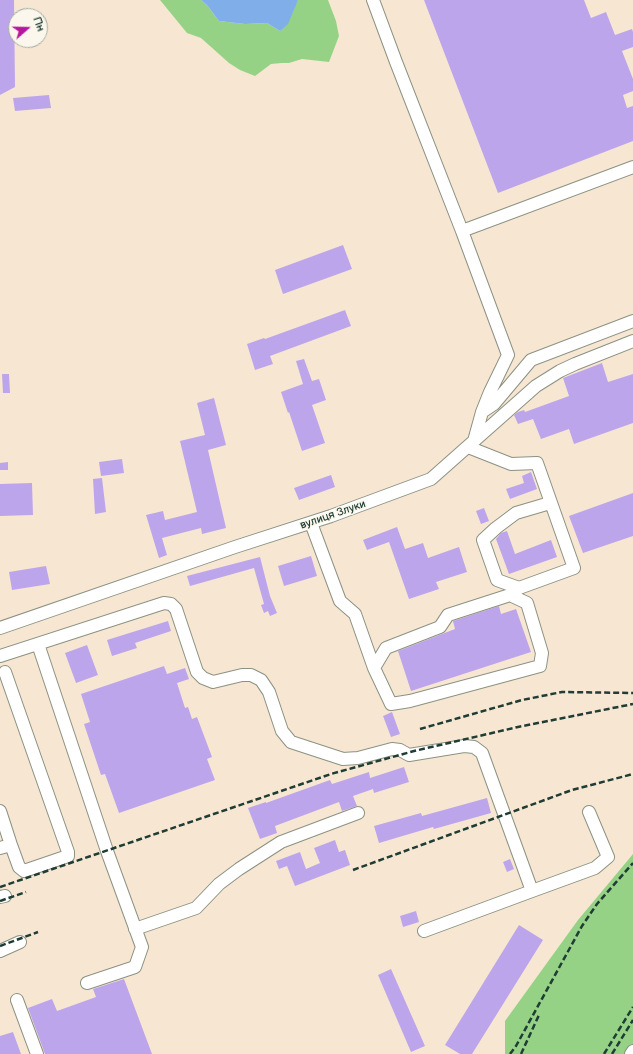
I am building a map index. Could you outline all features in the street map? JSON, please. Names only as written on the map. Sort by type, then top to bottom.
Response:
[{"type":"street","points":[[373,0],[508,355],[490,392],[471,444],[511,464],[537,463],[574,568],[519,588],[497,580],[483,540],[516,513],[550,502]]},
{"type":"street","points":[[462,231],[633,167]]},
{"type":"street","points":[[482,412],[494,404],[532,360],[633,321]]},
{"type":"street","name":"вулиця Злуки","points":[[0,628],[235,547],[311,523],[431,479],[536,386],[560,371],[633,341]]},
{"type":"street","points":[[311,523],[340,601],[355,614],[374,668],[391,704],[410,701],[540,666],[542,653],[527,603],[510,594],[448,615],[440,627],[386,648],[374,668]]},
{"type":"street","points":[[0,656],[164,603],[171,604],[176,609],[197,672],[203,678],[213,682],[242,675],[251,675],[261,680],[269,692],[282,732],[291,742],[343,758],[358,758],[392,749],[400,750],[409,755],[464,746],[474,747],[482,753],[534,891]]},
{"type":"street","points":[[38,644],[107,850],[142,947],[135,967],[87,983]]},
{"type":"street","points":[[0,811],[6,847],[19,868],[24,871],[68,856],[68,852],[5,672]]},
{"type":"street","points":[[424,931],[595,868],[608,857],[589,812]]},
{"type":"street","points":[[135,929],[196,908],[219,884],[239,869],[282,842],[358,813]]},
{"type":"street","points":[[0,951],[20,942]]},
{"type":"street","points":[[17,1000],[37,1054]]},
{"type":"green space","points":[[160,0],[201,0],[207,5],[219,21],[245,24],[267,23],[280,31],[298,0],[328,0],[336,21],[339,36],[329,62],[302,59],[289,63],[271,64],[255,76],[240,70],[229,63],[201,38],[187,33]]},
{"type":"green space","points":[[633,854],[633,1054],[505,1054],[505,1021],[578,920]]},
{"type":"water","points":[[201,0],[298,0],[288,24],[280,31],[267,23],[245,24],[219,21],[207,5]]},
{"type":"building","points":[[0,0],[14,0],[14,8],[8,8],[8,48],[15,48],[15,87],[0,95]]},
{"type":"building","points":[[424,0],[584,0],[591,18],[606,12],[615,35],[632,29],[633,47],[622,51],[633,79],[633,91],[623,95],[627,108],[633,106],[633,141],[498,193]]},
{"type":"building","points":[[49,95],[51,108],[15,111],[13,98]]},
{"type":"building","points":[[343,245],[352,269],[283,294],[275,270]]},
{"type":"building","points":[[345,310],[351,326],[270,356],[273,364],[255,370],[247,344]]},
{"type":"building","points":[[304,359],[312,381],[319,379],[326,400],[312,405],[325,443],[302,451],[281,392],[303,384],[296,361]]},
{"type":"building","points":[[602,363],[608,382],[633,374],[633,423],[574,444],[569,429],[541,439],[533,419],[518,424],[514,415],[518,412],[524,410],[525,412],[569,396],[563,378]]},
{"type":"building","points":[[2,374],[9,374],[10,393],[3,393]]},
{"type":"building","points":[[214,398],[226,445],[208,450],[226,528],[202,534],[201,528],[162,538],[167,555],[159,558],[146,515],[163,511],[165,520],[197,512],[180,441],[205,435],[197,403]]},
{"type":"building","points":[[122,459],[124,473],[101,476],[99,462]]},
{"type":"building","points":[[8,462],[8,470],[0,470],[0,463]]},
{"type":"building","points":[[531,472],[537,489],[510,499],[506,489],[524,483],[522,476]]},
{"type":"building","points":[[331,475],[335,487],[299,500],[294,488]]},
{"type":"building","points":[[102,478],[106,512],[95,514],[93,479]]},
{"type":"building","points":[[32,483],[33,515],[0,516],[0,484]]},
{"type":"building","points":[[633,493],[633,536],[583,553],[569,516]]},
{"type":"building","points":[[484,508],[489,521],[481,524],[476,511]]},
{"type":"building","points":[[397,527],[405,549],[423,543],[428,558],[459,547],[467,572],[436,582],[439,589],[409,599],[389,542],[367,550],[363,540]]},
{"type":"building","points":[[507,531],[515,554],[551,540],[557,557],[509,574],[496,539],[501,533]]},
{"type":"building","points":[[311,556],[317,576],[284,586],[278,566]]},
{"type":"building","points":[[260,557],[270,596],[277,613],[270,616],[268,611],[264,613],[261,605],[264,604],[254,568],[190,586],[187,576]]},
{"type":"building","points":[[46,566],[50,584],[12,590],[9,572]]},
{"type":"building","points":[[499,606],[501,614],[516,609],[531,652],[411,691],[398,651],[455,629],[453,621]]},
{"type":"building","points":[[168,621],[171,631],[135,643],[137,648],[112,656],[107,640]]},
{"type":"building","points":[[87,645],[98,675],[76,683],[65,653]]},
{"type":"building","points":[[164,666],[167,674],[185,668],[189,679],[177,683],[185,708],[188,707],[192,719],[197,717],[212,757],[207,759],[215,780],[119,813],[105,774],[101,775],[84,724],[90,722],[81,694]]},
{"type":"building","points":[[392,712],[400,734],[391,737],[383,716]]},
{"type":"building","points":[[404,767],[409,782],[374,793],[373,789],[353,796],[357,806],[342,811],[339,802],[275,826],[277,833],[260,839],[248,808],[330,780],[332,784],[369,772],[370,778]]},
{"type":"building","points":[[487,798],[491,813],[434,829],[433,827],[379,843],[374,826],[421,813],[422,816]]},
{"type":"building","points":[[335,840],[339,852],[345,850],[350,865],[295,886],[287,866],[279,869],[276,861],[300,852],[306,869],[320,863],[314,848]]},
{"type":"building","points":[[510,859],[514,869],[507,872],[503,862]]},
{"type":"building","points":[[416,911],[419,922],[403,927],[400,916]]},
{"type":"building","points":[[519,925],[543,940],[472,1054],[460,1054],[445,1045]]},
{"type":"building","points":[[391,969],[425,1046],[411,1052],[378,975]]},
{"type":"building","points":[[124,979],[152,1054],[45,1054],[28,1008],[52,999],[57,1011],[96,997],[93,989]]},
{"type":"building","points":[[13,1032],[21,1054],[0,1054],[0,1036]]},
{"type":"railway","points":[[420,729],[522,700],[562,692],[633,693]]},
{"type":"railway","points":[[0,887],[331,774],[414,751],[518,727],[633,704]]},
{"type":"railway","points":[[353,870],[572,790],[633,774]]},
{"type":"railway","points":[[510,1054],[516,1046],[582,926],[597,904],[633,863]]},
{"type":"railway","points":[[0,901],[26,892]]},
{"type":"railway","points":[[0,946],[38,932]]},
{"type":"railway","points":[[604,1054],[633,1007]]},
{"type":"railway","points":[[521,1054],[539,1015]]},
{"type":"railway","points":[[612,1054],[633,1020]]}]
